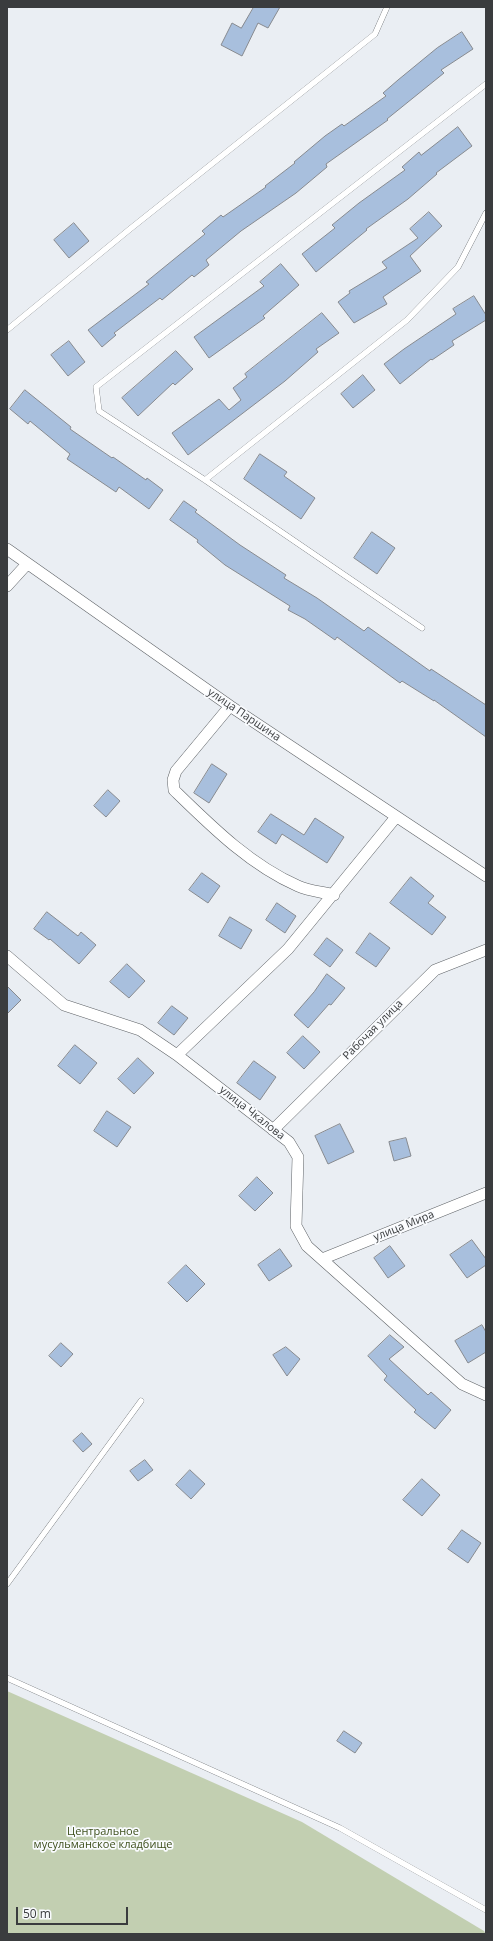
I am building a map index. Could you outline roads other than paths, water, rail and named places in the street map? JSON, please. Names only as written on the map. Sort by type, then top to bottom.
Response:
[{"type":"street","name":"улица Паршина","points":[[7,549],[230,706],[486,876]]},
{"type":"street","points":[[7,586],[27,564]]},
{"type":"street","points":[[230,706],[176,771],[173,780],[174,790],[200,816],[252,859],[299,886],[334,895]]},
{"type":"street","points":[[177,1055],[288,949],[334,895],[396,817]]},
{"type":"street","name":"Рабочая улица","points":[[273,1130],[434,970],[486,950]]},
{"type":"street","name":"улица Чкалова","points":[[7,956],[64,1006],[140,1030],[177,1055],[289,1142],[298,1157],[296,1226],[306,1246],[322,1258],[462,1384],[486,1395]]},
{"type":"street","name":"улица Мира","points":[[322,1258],[486,1192]]},
{"type":"lane","points":[[7,330],[130,229],[375,34],[387,7]]},
{"type":"lane","points":[[422,628],[205,480],[100,411],[96,387],[486,84]]},
{"type":"lane","points":[[205,480],[407,320],[458,267],[486,213]]},
{"type":"lane","points":[[7,1584],[140,1401]]},
{"type":"lane","points":[[7,1678],[340,1828],[486,1910]]},
{"type":"park label","name":"Центральное мусульманское кладбище","points":[[103,1838]]}]
